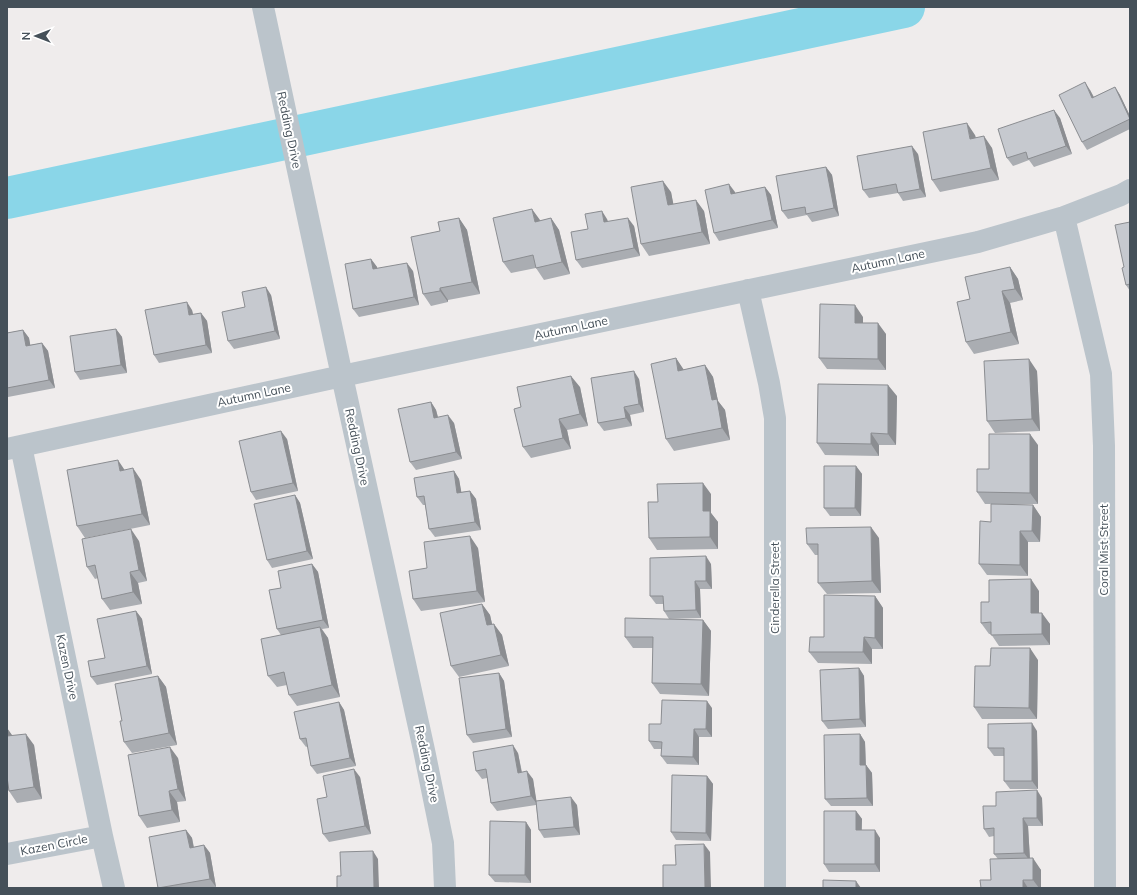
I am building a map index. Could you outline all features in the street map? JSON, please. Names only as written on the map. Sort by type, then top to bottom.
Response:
[{"type":"street","name":"Redding Drive","points":[[263,7],[442,836],[445,888]]},
{"type":"street","name":"Autumn Lane","points":[[14,448],[342,376],[978,242],[1064,217],[1121,195],[1130,190]]},
{"type":"street","name":"Coral Mist Street","points":[[1064,217],[1101,374],[1104,446],[1104,888]]},
{"type":"street","name":"Cinderella Street","points":[[748,290],[769,383],[775,418],[775,888]]},
{"type":"street","name":"Kazen Drive","points":[[14,448],[114,888]]},
{"type":"street","name":"Kazen Circle","points":[[7,854],[102,836]]},
{"type":"building","points":[[1085,82],[1092,98],[1115,87],[1130,119],[1082,142],[1059,95]]},
{"type":"building","points":[[1054,110],[1066,146],[1028,159],[1026,152],[1007,158],[998,129]]},
{"type":"building","points":[[967,123],[970,139],[984,136],[991,168],[932,180],[923,132]]},
{"type":"building","points":[[912,146],[920,189],[898,193],[896,184],[863,190],[857,156]]},
{"type":"building","points":[[826,167],[834,208],[806,214],[805,207],[782,211],[776,176]]},
{"type":"building","points":[[663,181],[668,205],[696,200],[702,232],[641,244],[631,187]]},
{"type":"building","points":[[729,184],[731,194],[765,187],[772,220],[714,233],[705,190]]},
{"type":"building","points":[[532,209],[535,222],[551,218],[562,262],[536,268],[533,255],[503,262],[493,218]]},
{"type":"building","points":[[602,211],[604,222],[628,218],[634,248],[576,260],[571,232],[588,229],[585,214]]},
{"type":"building","points":[[459,218],[472,282],[440,288],[440,291],[423,294],[411,237],[440,231],[438,222]]},
{"type":"building","points":[[1130,222],[1130,284],[1126,285],[1122,268],[1124,267],[1115,225]]},
{"type":"building","points":[[371,259],[373,269],[407,263],[414,297],[353,309],[345,264]]},
{"type":"building","points":[[1010,267],[1015,289],[1002,291],[1011,332],[966,342],[957,302],[970,299],[965,277]]},
{"type":"building","points":[[266,287],[275,331],[228,341],[222,312],[245,307],[242,292]]},
{"type":"building","points":[[187,302],[189,315],[201,313],[206,345],[154,355],[145,310]]},
{"type":"building","points":[[820,304],[855,305],[855,323],[878,323],[878,359],[819,358]]},
{"type":"building","points":[[116,329],[121,365],[75,372],[70,336]]},
{"type":"building","points":[[23,330],[26,346],[42,343],[49,380],[7,388],[7,333]]},
{"type":"building","points":[[676,358],[678,371],[705,365],[712,400],[717,399],[722,428],[666,439],[651,364]]},
{"type":"building","points":[[1029,359],[1032,419],[987,421],[984,361]]},
{"type":"building","points":[[634,371],[639,404],[624,407],[626,418],[598,423],[591,378]]},
{"type":"building","points":[[571,376],[580,414],[559,419],[563,438],[523,447],[514,409],[521,407],[517,387]]},
{"type":"building","points":[[818,384],[888,385],[888,434],[871,433],[871,444],[817,443]]},
{"type":"building","points":[[431,402],[434,418],[448,415],[456,452],[410,462],[398,409]]},
{"type":"building","points":[[281,431],[293,483],[251,492],[239,441]]},
{"type":"building","points":[[989,434],[1030,434],[1030,493],[977,492],[977,469],[989,469]]},
{"type":"building","points":[[118,460],[120,471],[133,468],[142,514],[77,526],[67,470]]},
{"type":"building","points":[[824,466],[856,466],[855,508],[824,508]]},
{"type":"building","points":[[454,471],[457,493],[470,491],[475,522],[429,529],[424,496],[417,497],[414,478]]},
{"type":"building","points":[[703,483],[703,511],[710,511],[710,537],[649,538],[648,502],[658,502],[657,484]]},
{"type":"building","points":[[295,495],[307,551],[267,560],[254,504]]},
{"type":"building","points":[[991,504],[1033,505],[1032,531],[1020,531],[1020,565],[979,564],[980,521],[991,522]]},
{"type":"building","points":[[871,527],[872,581],[818,583],[818,544],[807,544],[806,528]]},
{"type":"building","points":[[131,529],[139,570],[130,572],[133,592],[102,599],[95,565],[87,567],[82,539]]},
{"type":"building","points":[[470,536],[477,591],[413,599],[409,571],[427,568],[424,542]]},
{"type":"building","points":[[706,556],[706,581],[695,581],[696,610],[664,611],[663,596],[650,596],[650,558]]},
{"type":"building","points":[[312,564],[323,620],[277,629],[269,590],[281,588],[278,571]]},
{"type":"building","points":[[1031,579],[1031,613],[1042,613],[1042,634],[991,635],[991,622],[981,623],[981,602],[989,602],[989,580]]},
{"type":"building","points":[[824,595],[875,596],[875,638],[864,637],[863,652],[809,652],[810,637],[824,637]]},
{"type":"building","points":[[482,604],[487,625],[494,624],[501,655],[451,666],[440,613]]},
{"type":"building","points":[[136,611],[147,666],[91,677],[88,661],[105,658],[97,619]]},
{"type":"building","points":[[625,618],[703,620],[701,684],[652,683],[653,637],[625,637]]},
{"type":"building","points":[[320,627],[332,685],[289,695],[284,672],[268,676],[261,639]]},
{"type":"building","points":[[991,648],[1030,648],[1029,708],[974,707],[975,666],[990,666]]},
{"type":"building","points":[[859,668],[860,719],[822,721],[820,670]]},
{"type":"building","points":[[499,673],[506,729],[467,735],[459,678]]},
{"type":"building","points":[[158,676],[169,733],[124,742],[120,721],[122,721],[115,684]]},
{"type":"building","points":[[662,700],[707,701],[706,729],[694,729],[693,757],[661,756],[662,742],[649,741],[649,724],[661,724]]},
{"type":"building","points":[[339,702],[350,758],[311,766],[306,738],[300,739],[294,712]]},
{"type":"building","points":[[1032,723],[1032,781],[1004,781],[1004,748],[988,748],[988,724]]},
{"type":"building","points":[[26,734],[34,787],[9,791],[7,777],[7,736]]},
{"type":"building","points":[[860,734],[860,765],[866,765],[867,798],[825,799],[824,735]]},
{"type":"building","points":[[513,745],[518,773],[527,771],[531,796],[491,803],[486,769],[476,771],[473,752]]},
{"type":"building","points":[[170,747],[178,789],[169,791],[172,810],[139,816],[128,755]]},
{"type":"building","points":[[354,769],[365,826],[323,834],[317,799],[327,797],[323,776]]},
{"type":"building","points":[[672,775],[707,776],[706,833],[671,832]]},
{"type":"building","points":[[1037,790],[1037,818],[1023,818],[1024,853],[994,854],[994,828],[984,829],[983,806],[996,806],[996,792]]},
{"type":"building","points":[[571,797],[574,827],[539,830],[536,801]]},
{"type":"building","points":[[824,811],[856,811],[856,830],[875,830],[875,864],[824,864]]},
{"type":"building","points":[[490,821],[526,822],[525,875],[489,875]]},
{"type":"building","points":[[186,830],[190,848],[204,845],[210,879],[158,888],[149,837]]},
{"type":"building","points":[[704,844],[705,888],[663,888],[663,865],[676,865],[675,845]]},
{"type":"building","points":[[373,851],[374,888],[337,888],[337,876],[341,876],[340,852]]},
{"type":"building","points":[[1033,858],[1033,880],[1023,880],[1023,888],[981,888],[980,880],[991,880],[990,859]]},
{"type":"building","points":[[823,880],[856,881],[856,888],[823,888]]},
{"type":"waterway","points":[[7,198],[904,7]]}]
